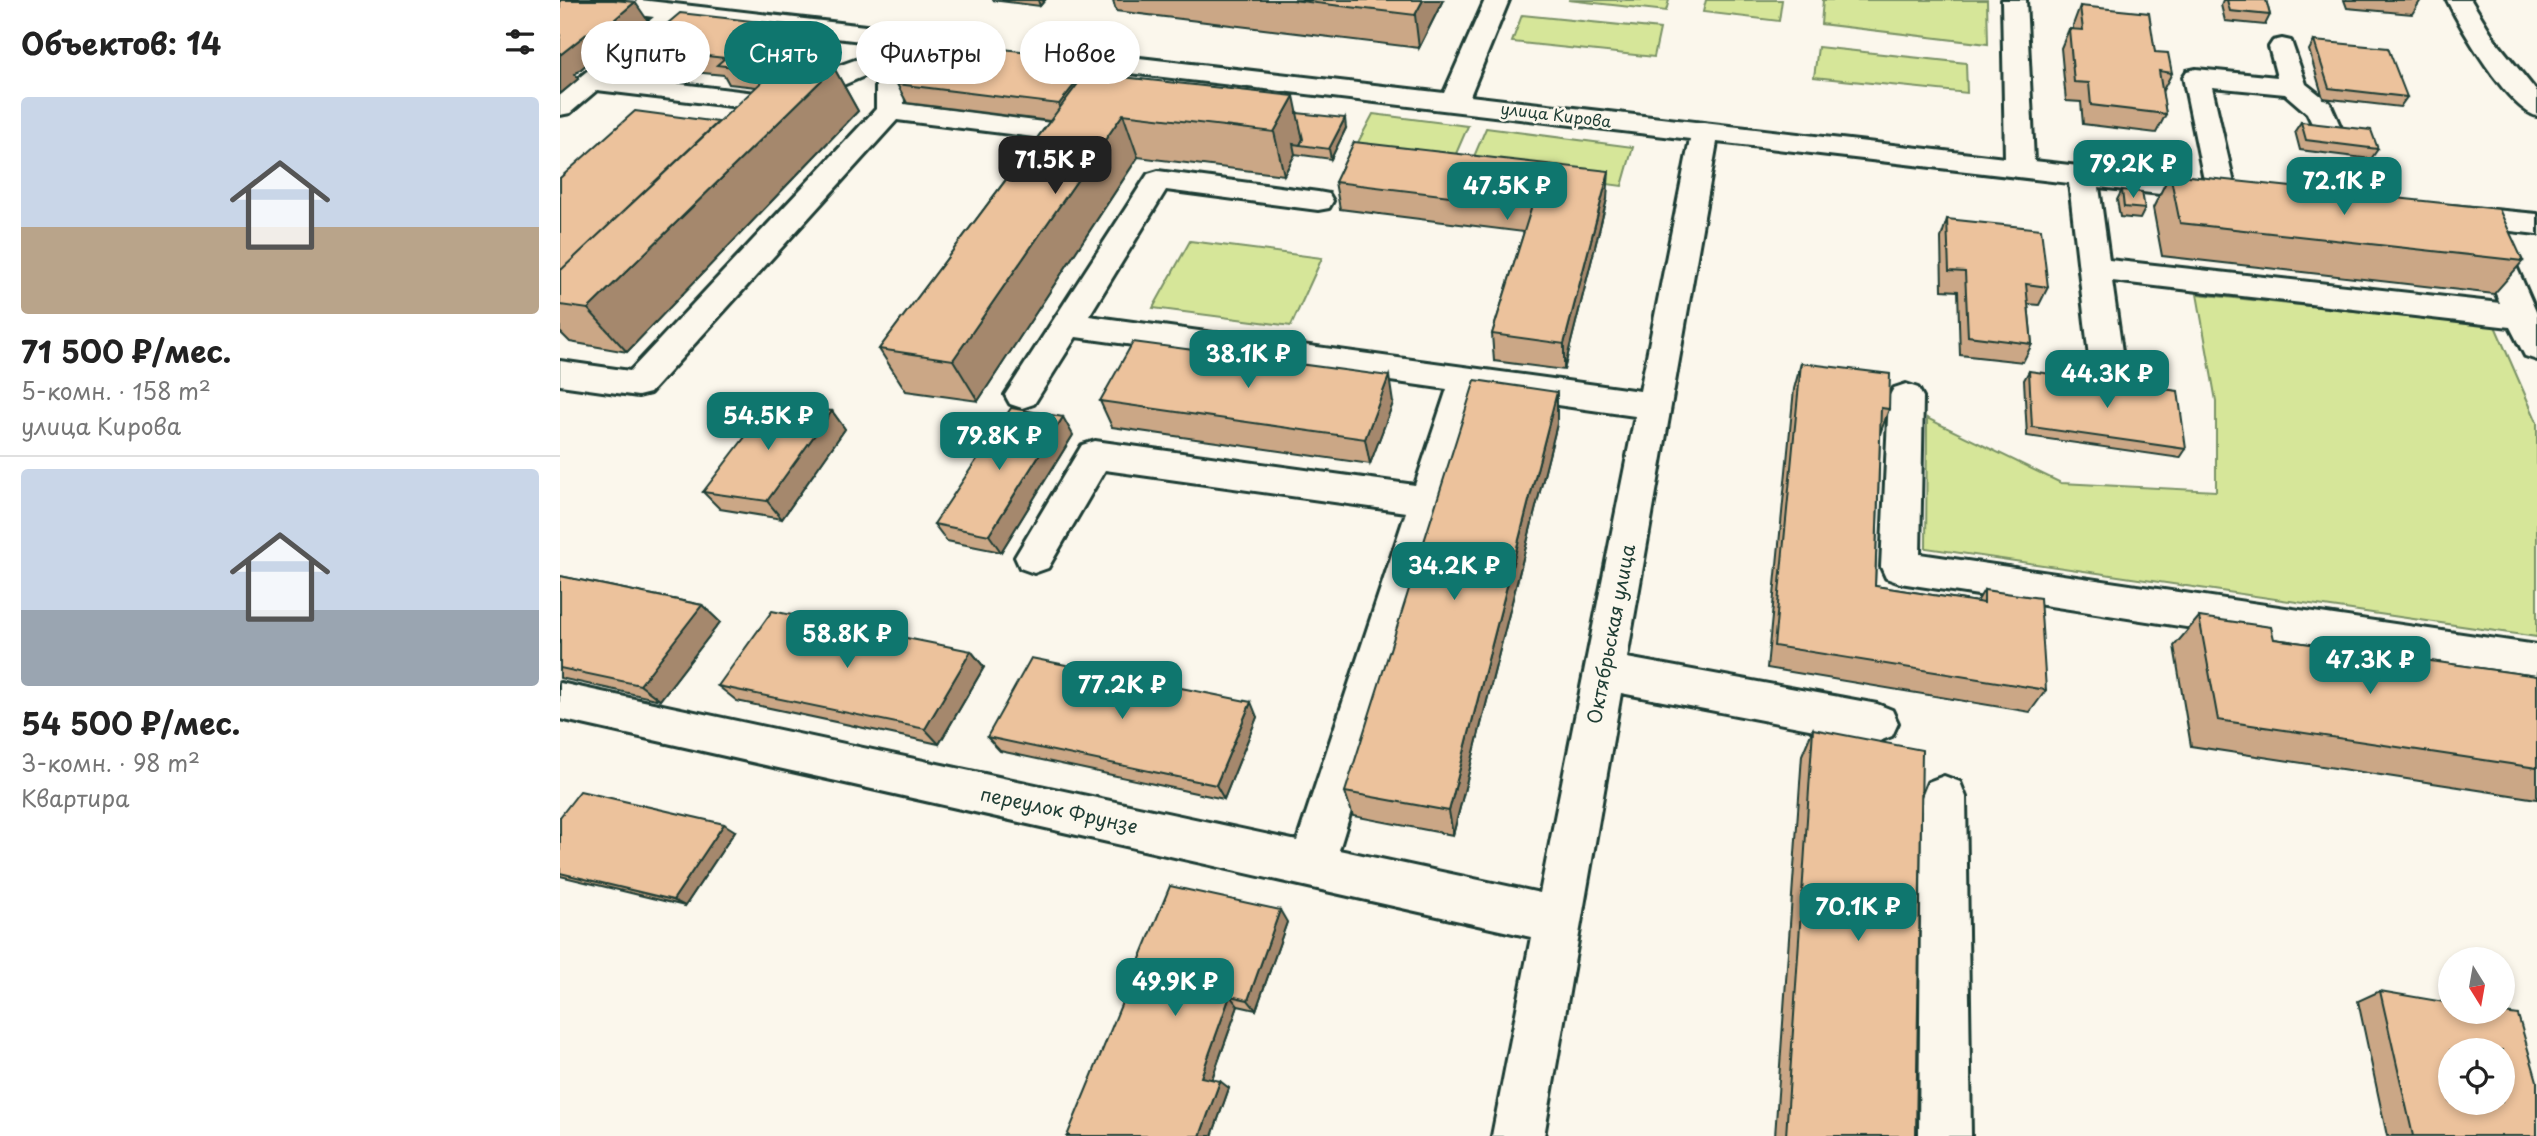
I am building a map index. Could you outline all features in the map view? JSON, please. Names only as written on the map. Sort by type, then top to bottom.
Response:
[{"type":"street","name":"улица Кирова","points":[[575,0],[635,3],[856,41]]},
{"type":"street","points":[[1453,103],[1497,0]]},
{"type":"street","points":[[2014,0],[2020,169]]},
{"type":"street","points":[[2459,0],[2471,25],[2505,75],[2537,108]]},
{"type":"street","points":[[664,21],[675,12]]},
{"type":"street","points":[[2282,47],[2293,87],[2320,109],[2327,128]]},
{"type":"street","points":[[751,132],[780,104],[856,67]]},
{"type":"street","name":"улица Кирова","points":[[1140,84],[1453,103],[2234,193],[2196,76],[2293,87]]},
{"type":"street","points":[[560,107],[587,84]]},
{"type":"street","points":[[615,84],[780,104]]},
{"type":"street","points":[[560,373],[638,384],[890,111],[893,84]]},
{"type":"street","points":[[890,111],[1074,134],[1112,84]]},
{"type":"street","name":"Октябрьская улица","points":[[1518,1136],[1705,132]]},
{"type":"street","points":[[2083,176],[2107,366]]},
{"type":"street","points":[[1022,395],[1158,180],[1318,201]]},
{"type":"street","points":[[2427,213],[2537,225]]},
{"type":"street","points":[[2497,259],[2537,348]]},
{"type":"street","points":[[2095,269],[2522,317]]},
{"type":"street","points":[[1066,324],[1466,382],[1654,405]]},
{"type":"street","points":[[1312,865],[1466,382]]},
{"type":"street","points":[[1906,397],[1900,566],[2537,663]]},
{"type":"street","points":[[1034,557],[1096,455],[1429,501]]},
{"type":"street","points":[[1604,672],[1877,723]]},
{"type":"street","name":"переулок Фрунзе","points":[[560,701],[1558,920]]},
{"type":"street","points":[[1944,797],[1945,1136]]},
{"type":"green space","points":[[1568,0],[1669,0],[1666,11]]},
{"type":"green space","points":[[1706,0],[1782,0],[1779,21],[1703,12]]},
{"type":"green space","points":[[1823,0],[1987,0],[1988,44],[1821,24]]},
{"type":"green space","points":[[1522,15],[1660,29],[1654,57],[1512,42]]},
{"type":"green space","points":[[1818,47],[1966,63],[1967,93],[1814,77]]},
{"type":"green space","points":[[1373,114],[1468,126],[1452,163],[1354,150]]},
{"type":"green space","points":[[1486,128],[1633,147],[1622,186],[1470,166]]},
{"type":"green space","points":[[1190,241],[1322,258],[1291,326],[1153,308]]},
{"type":"green space","points":[[2197,294],[2495,326],[2537,422],[2537,637],[1926,548],[1927,418],[2061,483],[2216,491],[2216,401]]},
{"type":"building","points":[[560,0],[635,2],[613,21],[581,21],[581,38],[560,55]]},
{"type":"building","points":[[1292,0],[1423,0],[1415,15]]},
{"type":"building","points":[[2227,0],[2266,0],[2270,15],[2230,11]]},
{"type":"building","points":[[2080,6],[2149,13],[2155,52],[2168,53],[2172,73],[2159,71],[2166,114],[2091,105],[2089,83],[2074,82],[2069,29],[2083,30]]},
{"type":"building","points":[[680,13],[751,21],[724,21],[724,58],[710,56],[710,21],[670,21]]},
{"type":"building","points":[[2314,41],[2388,48],[2407,97],[2329,88]]},
{"type":"building","points":[[1006,49],[1020,51],[1020,84],[1075,84],[1059,104],[897,84],[1006,84]]},
{"type":"building","points":[[1140,79],[1294,96],[1274,132],[1123,114],[953,360],[879,349],[1078,84],[1140,84]]},
{"type":"building","points":[[759,84],[818,84],[588,309],[560,305],[560,271]]},
{"type":"building","points":[[635,111],[718,122],[560,271],[560,178]]},
{"type":"building","points":[[1297,113],[1345,118],[1329,149],[1300,145],[1303,139]]},
{"type":"building","points":[[2301,122],[2371,130],[2378,149],[2306,140]]},
{"type":"building","points":[[1354,142],[1609,171],[1564,344],[1492,334],[1532,206],[1335,182]]},
{"type":"building","points":[[2170,174],[2499,209],[2523,261],[2180,223]]},
{"type":"building","points":[[2122,190],[2142,192],[2145,209],[2124,207]]},
{"type":"building","points":[[1947,219],[2041,229],[2048,287],[2026,284],[2032,344],[1968,336],[1965,272],[1949,271]]},
{"type":"building","points":[[1133,342],[1389,376],[1365,439],[1100,401]]},
{"type":"building","points":[[1801,363],[1890,374],[1889,409],[1881,408],[1875,586],[1984,603],[1984,590],[2040,598],[2046,690],[1774,646]]},
{"type":"building","points":[[2029,371],[2178,391],[2186,449],[2032,427]]},
{"type":"building","points":[[1475,380],[1557,392],[1449,811],[1345,792]]},
{"type":"building","points":[[771,403],[832,411],[767,501],[703,492]]},
{"type":"building","points":[[1011,408],[1063,417],[989,535],[934,524]]},
{"type":"building","points":[[560,576],[702,605],[640,685],[560,668]]},
{"type":"building","points":[[772,611],[971,651],[925,729],[718,686]]},
{"type":"building","points":[[2199,617],[2271,627],[2274,639],[2537,676],[2537,768],[2218,720]]},
{"type":"building","points":[[1031,658],[1251,702],[1216,785],[987,737]]},
{"type":"building","points":[[1813,729],[1922,750],[1916,1136],[1786,1136]]},
{"type":"building","points":[[580,791],[724,824],[673,900],[560,873],[560,817]]},
{"type":"building","points":[[1170,886],[1280,910],[1248,1000],[1230,996],[1201,1077],[1220,1081],[1200,1136],[1067,1136]]},
{"type":"building","points":[[2380,991],[2438,1001],[2438,1024],[2515,1024],[2515,1015],[2518,1015],[2537,1081],[2537,1136],[2413,1136]]}]
